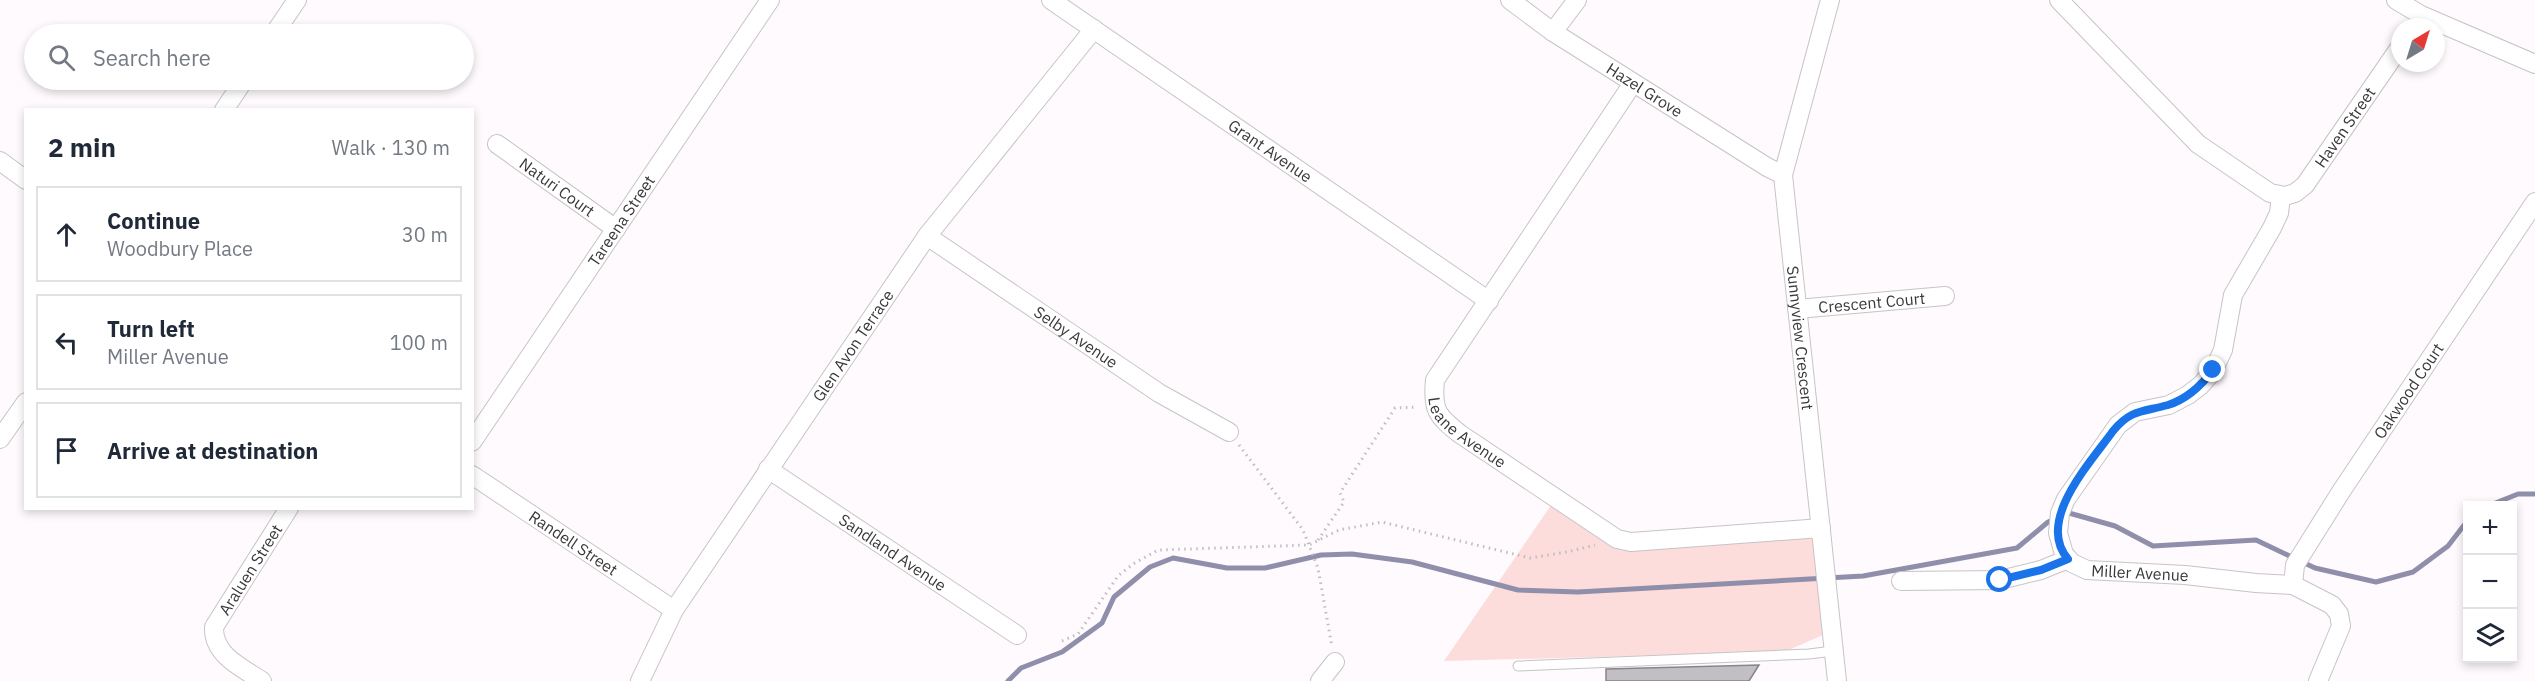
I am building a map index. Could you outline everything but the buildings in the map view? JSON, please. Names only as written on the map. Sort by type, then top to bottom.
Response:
[{"type":"street","points":[[281,24],[297,0]]},
{"type":"street","name":"Tareena Street","points":[[474,439],[770,0]]},
{"type":"street","name":"Grant Avenue","points":[[1051,0],[1489,301]]},
{"type":"street","name":"Hazel Grove","points":[[1510,0],[1553,32],[1783,175]]},
{"type":"street","points":[[1553,32],[1577,0]]},
{"type":"street","name":"Sunnyview Crescent","points":[[1830,0],[1783,175],[1837,681]]},
{"type":"street","points":[[2059,0],[2190,137],[2264,190],[2281,196]]},
{"type":"street","points":[[2396,0],[2414,18]]},
{"type":"street","name":"Glen Avon Terrace","points":[[640,681],[674,610],[927,236],[1094,29]]},
{"type":"street","points":[[2445,31],[2535,64]]},
{"type":"street","name":"Haven Street","points":[[2281,196],[2295,193],[2305,185],[2391,60]]},
{"type":"street","name":"Leane Avenue","points":[[1617,539],[1460,434],[1441,420],[1434,406],[1436,380],[1633,83]]},
{"type":"street","points":[[225,108],[237,90]]},
{"type":"street","name":"Naturi Court","points":[[497,144],[616,228]]},
{"type":"street","points":[[0,161],[24,179]]},
{"type":"street","name":"Miller Avenue","points":[[2281,196],[2279,213],[2272,228],[2233,295],[2223,350],[2213,370],[2188,395],[2169,405],[2135,412],[2123,420],[2084,472],[2059,516],[2061,548],[2068,559],[2077,566],[2092,570],[2185,575],[2293,585],[2331,605],[2339,614],[2341,626],[2338,636],[2318,681]]},
{"type":"street","name":"Oakwood Court","points":[[2293,585],[2300,557],[2535,202]]},
{"type":"street","name":"Selby Avenue","points":[[927,236],[1159,393],[1229,432]]},
{"type":"street","name":"Crescent Court","points":[[1797,309],[1945,296]]},
{"type":"street","points":[[0,439],[24,405]]},
{"type":"street","name":"Sandland Avenue","points":[[768,469],[1017,635]]},
{"type":"street","name":"Randell Street","points":[[474,476],[674,610]]},
{"type":"street","name":"Araluen Street","points":[[261,681],[219,650],[213,638],[214,627],[288,510]]},
{"type":"street","points":[[1617,539],[1631,542],[1821,528]]},
{"type":"street","points":[[1901,581],[2000,580],[2041,570],[2068,559]]},
{"type":"street","points":[[1320,681],[1335,662]]},
{"type":"lane","points":[[1518,666],[1809,654],[1833,651]]},
{"type":"path","points":[[1316,542],[1344,502],[1340,493],[1395,408],[1434,406]]},
{"type":"path","points":[[1229,432],[1303,530],[1318,568],[1335,662]]},
{"type":"path","points":[[1062,641],[1078,634],[1118,576],[1133,564],[1158,550],[1309,545],[1339,530],[1382,522],[1530,558],[1567,552],[1617,539]]},
{"type":"shaded area","points":[[1556,498],[1617,539],[1821,528],[1830,632],[1784,652],[1444,661]]},
{"type":"waterway","points":[[2500,501],[2518,494],[2535,494]]},
{"type":"waterway","points":[[2063,516],[2069,513],[2115,526],[2153,546],[2256,540],[2315,568],[2376,582],[2413,572],[2448,546],[2463,526]]},
{"type":"waterway","points":[[1008,681],[1021,668],[1062,652],[1102,623],[1114,597],[1150,567],[1173,558],[1227,568],[1265,568],[1321,555],[1352,554],[1412,562],[1518,590],[1578,592],[1863,576],[2017,548],[2048,522],[2055,519]]},
{"type":"route","points":[[2000,580],[2041,570],[2068,559],[2061,548],[2058,533],[2062,507],[2113,431],[2135,412],[2169,405],[2188,395],[2201,385],[2213,370]]}]
